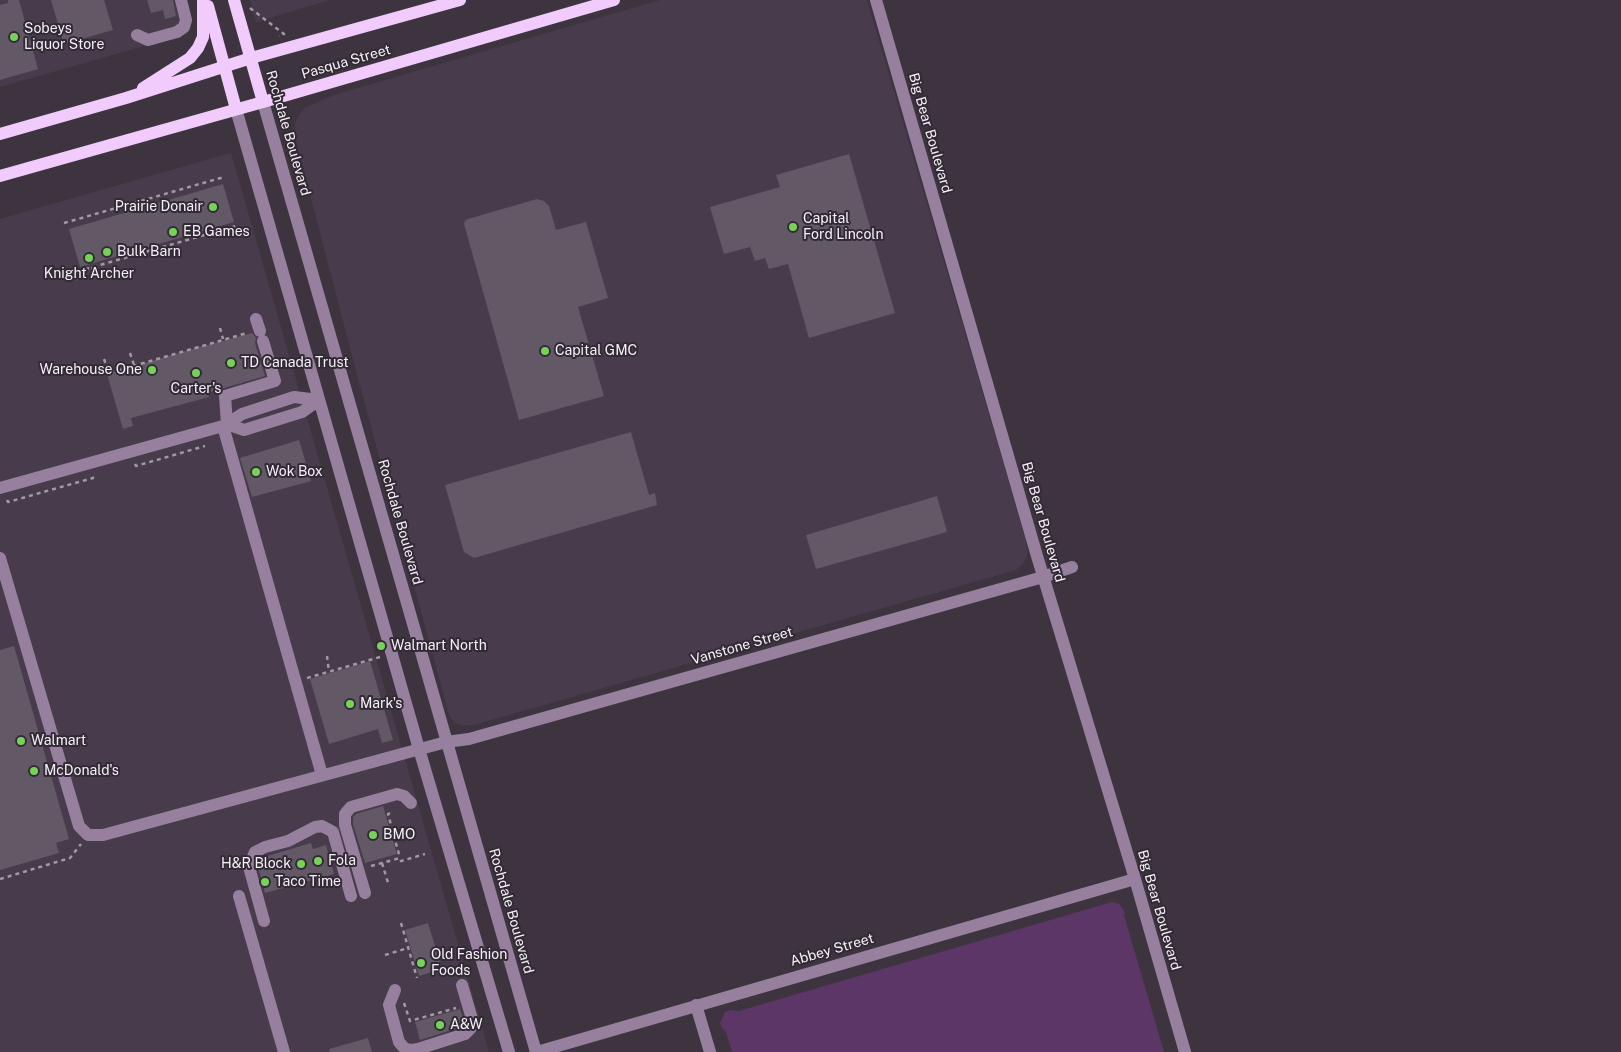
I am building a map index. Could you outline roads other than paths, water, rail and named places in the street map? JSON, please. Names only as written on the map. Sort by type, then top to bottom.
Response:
[{"type":"main road","points":[[205,0],[236,109]]},
{"type":"main road","points":[[126,98],[190,58],[198,48],[203,37],[205,0]]},
{"type":"main road","name":"Rochdale Boulevard","points":[[234,0],[264,102]]},
{"type":"main road","name":"Pasqua Street","points":[[0,134],[126,98],[251,58],[460,0]]},
{"type":"main road","name":"Pasqua Street","points":[[0,176],[264,102],[614,0]]},
{"type":"street","points":[[137,35],[148,40],[177,32],[184,27],[186,20],[181,0]]},
{"type":"street","name":"Big Bear Boulevard","points":[[876,0],[1185,1052]]},
{"type":"street","name":"Rochdale Boulevard","points":[[264,102],[536,1052]]},
{"type":"street","points":[[236,109],[419,749],[509,1052]]},
{"type":"street","points":[[259,330],[275,380],[225,396],[225,425],[322,774]]},
{"type":"street","points":[[0,488],[225,425],[242,414],[294,397],[319,400]]},
{"type":"street","name":"Vanstone Street","points":[[0,558],[79,826],[88,835],[103,835],[322,774],[446,742],[469,739],[1044,577],[1072,567]]},
{"type":"street","points":[[365,893],[345,825],[344,814],[351,806],[397,794],[404,796],[411,804]]},
{"type":"street","points":[[264,921],[249,867],[254,852],[264,847],[288,841],[315,827],[322,826],[333,832],[351,896]]},
{"type":"street","name":"Abbey Street","points":[[536,1052],[1135,879]]},
{"type":"street","points":[[239,896],[284,1052]]},
{"type":"street","points":[[395,990],[388,1005],[399,1042],[405,1049],[412,1050],[465,1034],[471,1028],[472,1019],[462,985]]},
{"type":"street","points":[[696,1005],[710,1052]]},
{"type":"place","name":"Sobeys Liquor Store","points":[[14,37]]},
{"type":"place","name":"Prairie Donair","points":[[213,207]]},
{"type":"place","name":"Capital Ford Lincoln","points":[[793,227]]},
{"type":"place","name":"EB Games","points":[[173,232]]},
{"type":"place","name":"Bulk Barn","points":[[107,252]]},
{"type":"place","name":"Knight Archer","points":[[89,258]]},
{"type":"place","name":"Capital GMC","points":[[545,351]]},
{"type":"place","name":"TD Canada Trust","points":[[231,363]]},
{"type":"place","name":"Warehouse One","points":[[152,370]]},
{"type":"place","name":"Carter's","points":[[196,373]]},
{"type":"place","name":"Wok Box","points":[[256,472]]},
{"type":"place","name":"Walmart North","points":[[381,646]]},
{"type":"place","name":"Mark's","points":[[350,704]]},
{"type":"place","name":"Walmart","points":[[21,741]]},
{"type":"place","name":"McDonald's","points":[[34,771]]},
{"type":"place","name":"BMO","points":[[373,835]]},
{"type":"place","name":"Fola","points":[[318,861]]},
{"type":"place","name":"H&R Block","points":[[301,864]]},
{"type":"place","name":"Taco Time","points":[[265,882]]},
{"type":"place","name":"Old Fashion Foods","points":[[421,963]]},
{"type":"place","name":"A&W","points":[[440,1025]]}]
